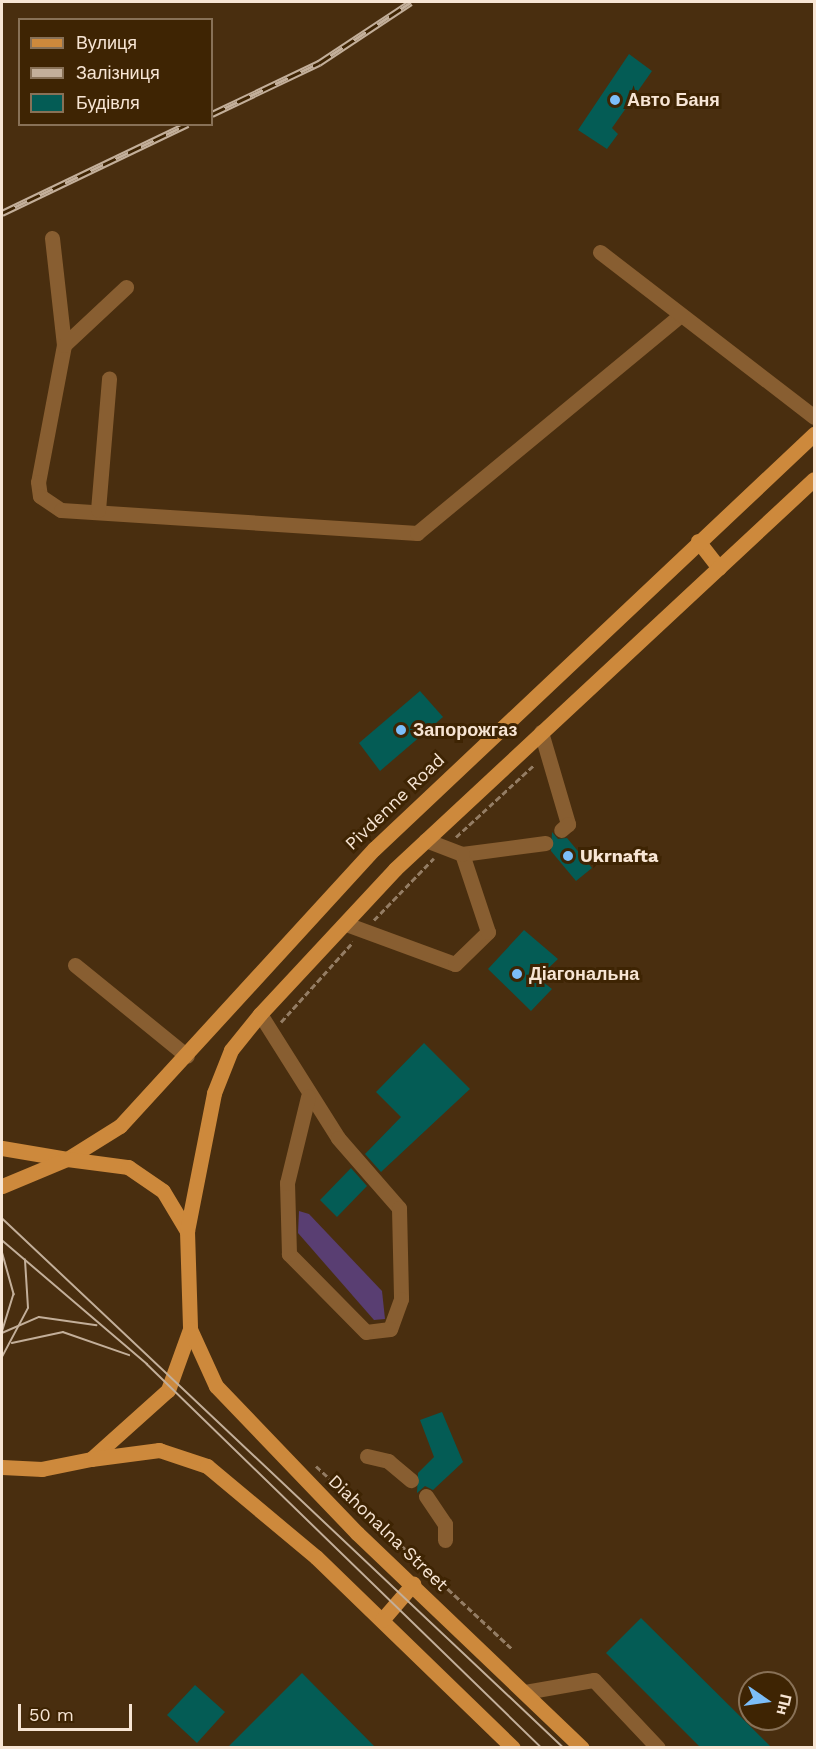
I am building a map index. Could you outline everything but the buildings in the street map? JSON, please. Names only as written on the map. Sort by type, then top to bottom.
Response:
[{"type":"main road","name":"Pivdenne Road","points":[[2,1186],[67,1158],[120,1126],[187,1056],[374,849],[814,434]]},
{"type":"main road","points":[[91,1460],[168,1390],[190,1329],[187,1231],[214,1094],[231,1050],[260,1014],[426,840],[814,479]]},
{"type":"main road","points":[[698,541],[719,568]]},
{"type":"main road","points":[[2,1148],[128,1167],[163,1191],[187,1231]]},
{"type":"main road","name":"Diahonalna Street","points":[[190,1329],[216,1386],[413,1584],[582,1748]]},
{"type":"main road","points":[[5,1471],[159,1450],[207,1466],[382,1620],[513,1748]]},
{"type":"main road","points":[[382,1620],[413,1584]]},
{"type":"lane","points":[[52,238],[64,345],[40,496],[61,510],[98,510],[417,533],[678,317]]},
{"type":"lane","points":[[600,252],[678,317],[814,417]]},
{"type":"lane","points":[[64,345],[126,287]]},
{"type":"lane","points":[[98,510],[109,378]]},
{"type":"lane","points":[[542,732],[568,824],[561,830]]},
{"type":"lane","points":[[426,840],[462,854],[545,843]]},
{"type":"lane","points":[[346,924],[455,964],[488,932],[462,854]]},
{"type":"lane","points":[[75,965],[187,1056]]},
{"type":"lane","points":[[260,1014],[308,1096],[399,1208],[401,1299],[390,1329],[366,1332],[289,1254],[287,1183],[308,1096]]},
{"type":"lane","points":[[367,1456],[388,1461],[411,1480]]},
{"type":"lane","points":[[426,1496],[445,1524],[445,1540]]},
{"type":"lane","points":[[525,1692],[594,1680],[658,1748]]},
{"type":"path","points":[[270,1033],[364,930],[445,847],[547,752]]},
{"type":"path","points":[[307,1458],[512,1649]]},
{"type":"shaded area","points":[[299,1211],[309,1214],[382,1291],[385,1319],[374,1320],[298,1233]]},
{"type":"tram line","points":[[2,1218],[564,1748]]},
{"type":"tram line","points":[[2,1240],[147,1364],[542,1748]]},
{"type":"tram line","points":[[2,1251],[14,1294],[2,1333]]},
{"type":"tram line","points":[[2,1357],[28,1308],[25,1260]]},
{"type":"tram line","points":[[2,1333],[39,1317],[96,1325]]},
{"type":"tram line","points":[[12,1343],[63,1332],[129,1355]]},
{"type":"railway","points":[[213,114],[319,63],[411,2]]},
{"type":"railway","points":[[2,213],[184,126]]},
{"type":"place","name":"Авто Баня","points":[[615,100]]},
{"type":"place","name":"Запорожгаз","points":[[401,730]]},
{"type":"place","name":"Ukrnafta","points":[[568,856]]},
{"type":"place","name":"Діагональна","points":[[517,974]]}]
